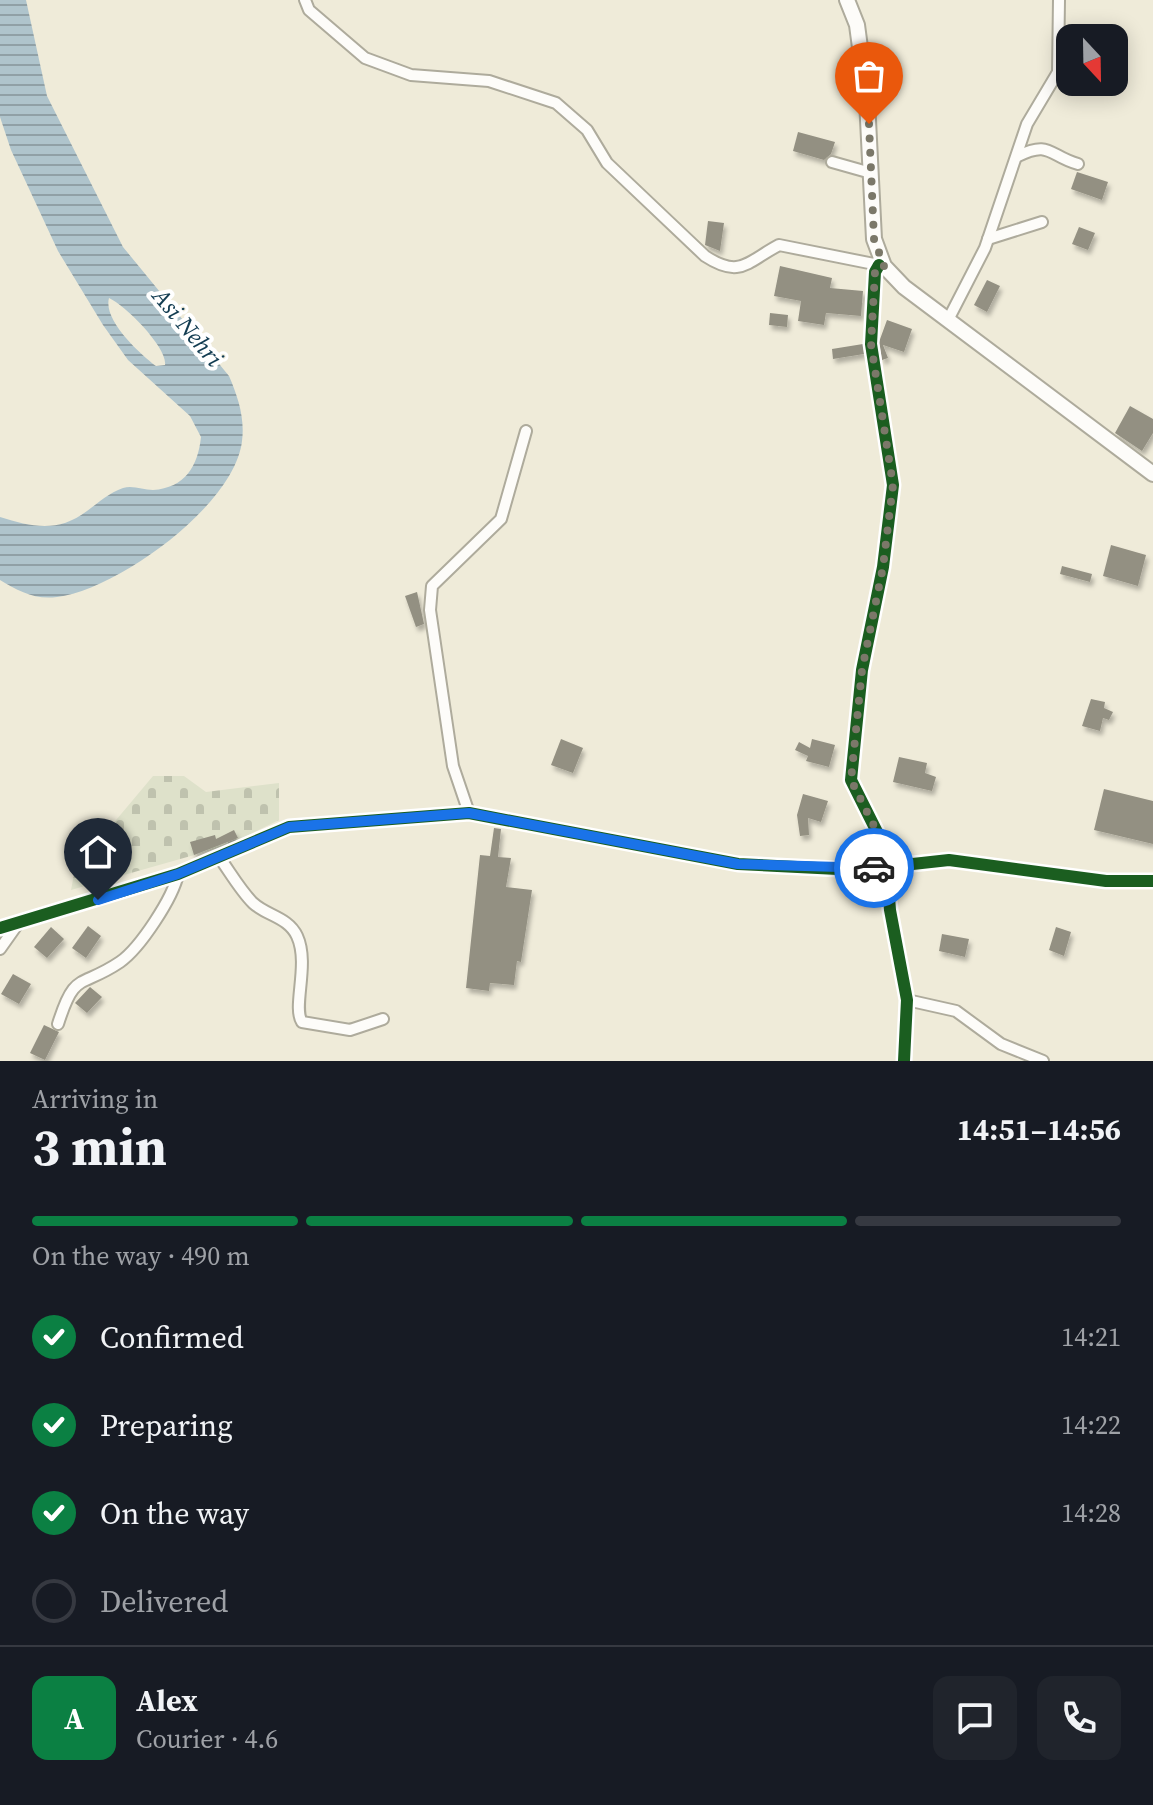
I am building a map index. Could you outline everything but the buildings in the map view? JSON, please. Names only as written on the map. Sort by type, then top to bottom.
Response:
[{"type":"street","points":[[305,0],[309,10],[365,58],[411,75],[489,81],[556,103],[587,130],[607,163],[705,256],[724,268],[740,269],[779,245],[882,266]]},
{"type":"street","points":[[847,0],[857,25],[865,85],[874,239],[882,266],[904,287],[1151,469]]},
{"type":"street","points":[[948,320],[988,239],[1027,124],[1058,72],[1059,0]]},
{"type":"street","points":[[1018,156],[1035,148],[1047,148],[1078,164]]},
{"type":"street","points":[[832,162],[871,173]]},
{"type":"street","points":[[988,239],[1042,222]]},
{"type":"street","points":[[882,266],[875,272],[871,344],[893,485],[883,567],[862,670],[851,780],[885,848],[890,910],[907,1000],[904,1061]]},
{"type":"street","points":[[469,813],[453,766],[430,610],[432,586],[501,519],[526,431]]},
{"type":"street","points":[[0,928],[178,874],[289,827],[469,813],[738,864],[858,870],[949,860],[1106,881],[1153,881]]},
{"type":"street","points":[[219,857],[251,901],[282,919],[297,936],[304,970],[298,1007],[302,1022],[350,1030],[383,1019]]},
{"type":"street","points":[[58,1024],[72,988],[129,953],[168,900],[178,874]]},
{"type":"street","points":[[0,949],[17,925]]},
{"type":"street","points":[[907,1000],[956,1011],[1001,1044],[1043,1061]]},
{"type":"green space","points":[[153,776],[184,776],[206,792],[279,783],[279,820],[226,846],[71,890],[75,869]]},
{"type":"water","name":"Asi Nehri","points":[[0,0],[26,0],[47,96],[123,247],[229,376],[242,416],[242,441],[235,466],[219,491],[196,517],[140,561],[110,579],[57,597],[27,594],[0,580],[0,517],[45,526],[66,523],[123,488],[153,490],[174,485],[193,466],[201,437],[190,416],[128,360],[103,325],[58,251],[11,150],[0,117]],"holes":[[[109,298],[153,338],[165,365],[156,366],[124,335],[111,316]]]},
{"type":"cycle path","points":[[879,265],[875,272],[871,344],[893,485],[883,567],[862,670],[851,780],[885,848],[890,910],[907,1000],[904,1061]]},
{"type":"cycle path","points":[[0,928],[178,874],[289,827],[469,813],[738,864],[858,870],[949,860],[1106,881],[1153,881]]},
{"type":"way so far","points":[[869,124],[874,239],[884,266],[879,265],[875,272],[871,344],[891,452],[893,485],[883,567],[862,670],[851,780],[885,848],[887,867],[874,868]]},
{"type":"route","points":[[98,900],[178,874],[289,827],[469,813],[738,864],[858,870],[874,868]]}]
